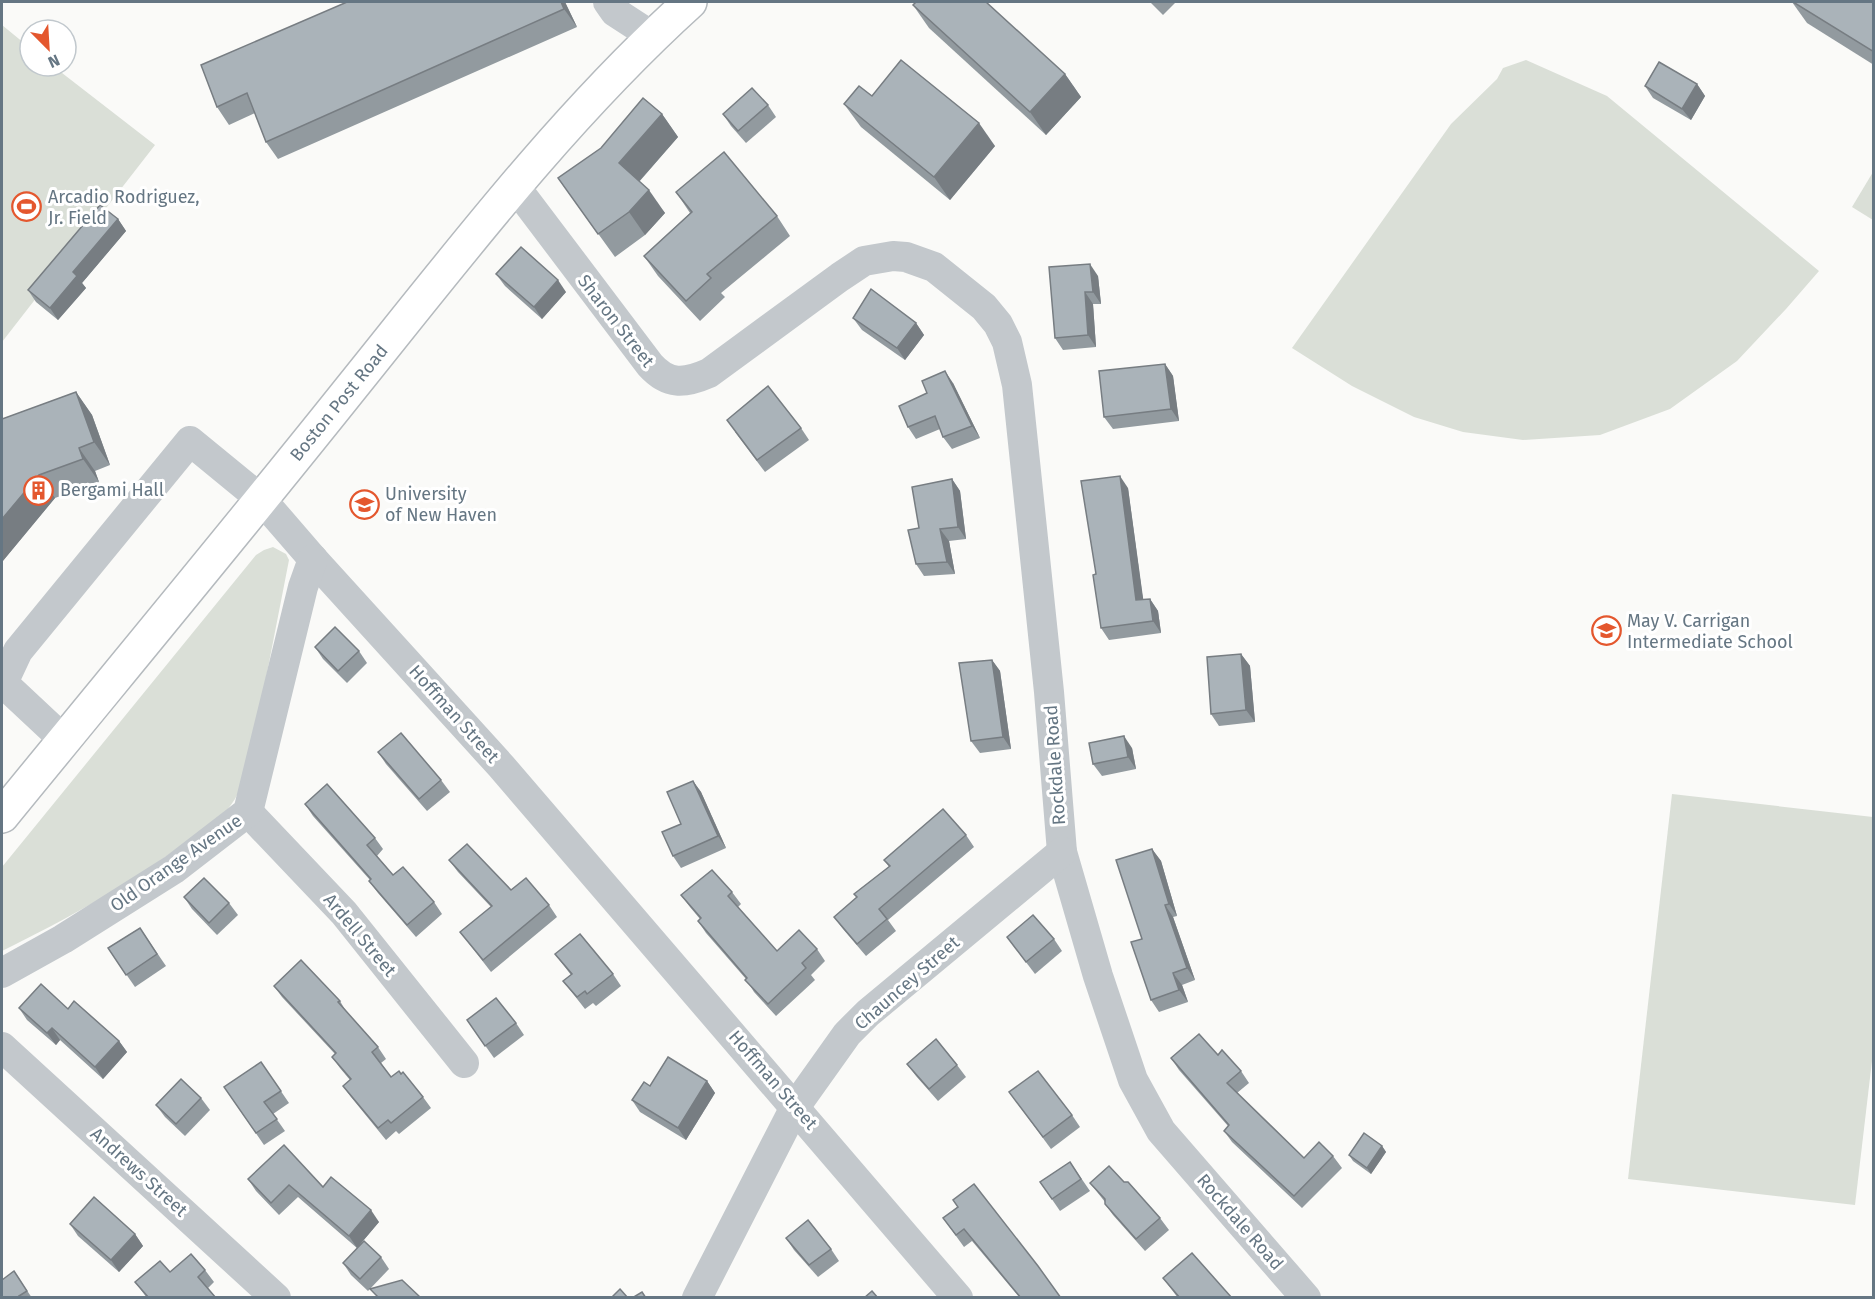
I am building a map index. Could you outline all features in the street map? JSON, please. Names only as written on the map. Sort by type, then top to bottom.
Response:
[{"type":"main road","name":"Boston Post Road","points":[[2,816],[262,500],[514,185],[652,36],[690,2]]},
{"type":"street","points":[[608,2],[615,12],[652,36]]},
{"type":"street","name":"Sharon Street","points":[[514,185],[650,365],[662,377],[670,380],[679,381],[700,377],[720,367],[864,261]]},
{"type":"street","name":"Rockdale Road","points":[[864,261],[893,256],[906,257],[934,267],[984,307],[998,324],[1007,342],[1017,385],[1049,692],[1062,852],[1098,976],[1133,1080],[1161,1131],[1306,1298]]},
{"type":"street","name":"Hoffman Street","points":[[64,740],[3,684],[18,651],[190,441],[262,500],[501,766],[958,1298]]},
{"type":"street","name":"Old Orange Avenue","points":[[2,973],[63,939],[174,869],[248,812],[303,586],[313,559]]},
{"type":"street","name":"Ardell Street","points":[[248,812],[344,913],[464,1063]]},
{"type":"street","name":"Chauncey Street","points":[[697,1298],[795,1107],[847,1034],[867,1014],[1062,852]]},
{"type":"street","name":"Andrews Street","points":[[2,1047],[276,1298]]},
{"type":"shaded area","points":[[2,25],[18,38],[18,78],[68,78],[155,145],[2,342]]},
{"type":"shaded area","points":[[1526,60],[1607,96],[1819,271],[1737,361],[1670,409],[1600,435],[1523,440],[1463,432],[1414,417],[1352,386],[1292,348],[1451,124],[1497,79],[1503,68]]},
{"type":"shaded area","points":[[1873,172],[1873,220],[1852,207]]},
{"type":"shaded area","points":[[273,547],[286,554],[289,560],[251,755],[242,784],[232,804],[215,821],[123,885],[2,951],[2,867],[256,555]]},
{"type":"shaded area","points":[[1672,794],[1873,817],[1874,1044],[1855,1205],[1628,1179]]},
{"type":"building","points":[[347,2],[561,2],[564,9],[266,142],[247,93],[217,107],[201,65]]},
{"type":"building","points":[[916,2],[986,2],[1065,74],[1030,112],[913,5]]},
{"type":"building","points":[[1793,2],[1874,2],[1874,52]]},
{"type":"building","points":[[901,60],[979,123],[934,177],[844,104],[859,86],[872,96]]},
{"type":"building","points":[[1659,62],[1697,84],[1682,109],[1645,86]]},
{"type":"building","points":[[752,88],[768,105],[738,131],[723,114]]},
{"type":"building","points":[[643,98],[662,114],[619,163],[649,190],[629,212],[598,234],[558,178],[601,148]]},
{"type":"building","points":[[724,152],[777,216],[707,274],[711,278],[686,301],[644,256],[692,212],[676,192]]},
{"type":"building","points":[[100,205],[118,219],[73,272],[77,276],[50,308],[28,290]]},
{"type":"building","points":[[521,247],[558,280],[534,307],[496,274]]},
{"type":"building","points":[[1090,264],[1093,292],[1085,292],[1088,335],[1055,338],[1049,267]]},
{"type":"building","points":[[871,289],[916,323],[897,348],[853,318]]},
{"type":"building","points":[[1165,364],[1171,409],[1104,417],[1099,371]]},
{"type":"building","points":[[945,371],[972,426],[943,437],[935,416],[908,427],[899,406],[927,393],[922,381]]},
{"type":"building","points":[[768,386],[801,428],[757,460],[727,420]]},
{"type":"building","points":[[76,392],[94,442],[79,448],[83,459],[39,475],[2,519],[2,419]]},
{"type":"building","points":[[1120,476],[1136,600],[1150,599],[1153,621],[1101,628],[1093,575],[1096,574],[1081,481]]},
{"type":"building","points":[[952,479],[958,527],[940,529],[947,562],[916,564],[908,530],[919,528],[912,487]]},
{"type":"building","points":[[335,627],[359,651],[338,671],[315,647]]},
{"type":"building","points":[[1241,654],[1246,710],[1211,714],[1207,657]]},
{"type":"building","points":[[992,660],[1003,737],[971,741],[959,663]]},
{"type":"building","points":[[401,733],[441,780],[419,799],[378,752]]},
{"type":"building","points":[[1124,736],[1128,757],[1093,764],[1089,743]]},
{"type":"building","points":[[693,781],[718,836],[673,856],[662,832],[681,824],[667,792]]},
{"type":"building","points":[[327,784],[375,838],[367,845],[393,875],[403,867],[434,902],[407,925],[369,881],[371,879],[305,804]]},
{"type":"building","points":[[943,809],[966,835],[879,909],[887,919],[857,944],[834,917],[857,897],[854,894],[890,866],[884,860]]},
{"type":"building","points":[[467,844],[511,890],[526,878],[549,905],[483,960],[460,932],[492,906],[449,860]]},
{"type":"building","points":[[1152,849],[1169,904],[1165,905],[1187,968],[1173,973],[1179,990],[1151,1000],[1131,942],[1142,939],[1116,860]]},
{"type":"building","points":[[712,870],[732,892],[728,896],[777,951],[799,930],[817,949],[802,963],[806,968],[768,1004],[745,980],[747,978],[698,921],[701,918],[681,895]]},
{"type":"building","points":[[204,878],[229,903],[209,923],[184,897]]},
{"type":"building","points":[[1033,915],[1054,939],[1026,962],[1007,937]]},
{"type":"building","points":[[140,928],[157,954],[126,975],[108,948]]},
{"type":"building","points":[[580,934],[613,974],[587,994],[585,991],[577,997],[563,981],[572,974],[555,954]]},
{"type":"building","points":[[301,960],[340,1001],[338,1002],[378,1047],[372,1052],[391,1077],[399,1071],[401,1074],[403,1072],[423,1097],[391,1123],[388,1120],[378,1128],[343,1086],[351,1079],[332,1057],[336,1053],[274,986]]},
{"type":"building","points":[[41,984],[68,1009],[74,1001],[119,1041],[95,1067],[52,1028],[47,1033],[19,1008]]},
{"type":"building","points":[[496,998],[516,1023],[485,1046],[467,1020]]},
{"type":"building","points":[[1199,1034],[1218,1055],[1222,1050],[1241,1071],[1227,1083],[1304,1158],[1319,1142],[1333,1156],[1294,1196],[1224,1131],[1229,1125],[1171,1058]]},
{"type":"building","points":[[936,1039],[957,1065],[929,1089],[907,1064]]},
{"type":"building","points":[[668,1057],[707,1081],[678,1128],[632,1100],[644,1082],[650,1086]]},
{"type":"building","points":[[261,1062],[281,1091],[264,1102],[277,1119],[256,1133],[224,1087]]},
{"type":"building","points":[[1038,1071],[1072,1115],[1043,1137],[1009,1092]]},
{"type":"building","points":[[181,1079],[201,1098],[176,1124],[156,1105]]},
{"type":"building","points":[[1364,1133],[1382,1146],[1367,1168],[1349,1155]]},
{"type":"building","points":[[284,1145],[323,1187],[331,1177],[371,1210],[349,1236],[289,1185],[271,1203],[248,1179]]},
{"type":"building","points":[[1070,1162],[1081,1179],[1052,1199],[1040,1182]]},
{"type":"building","points":[[1109,1166],[1124,1182],[1128,1182],[1160,1218],[1136,1239],[1090,1183]]},
{"type":"building","points":[[974,1184],[1061,1298],[1021,1298],[964,1229],[956,1235],[943,1218],[958,1207],[953,1200]]},
{"type":"building","points":[[94,1197],[135,1234],[111,1260],[70,1224]]},
{"type":"building","points":[[808,1220],[831,1249],[809,1265],[786,1238]]},
{"type":"building","points":[[364,1241],[381,1257],[360,1279],[343,1263]]},
{"type":"building","points":[[1192,1253],[1232,1298],[1180,1298],[1163,1278]]},
{"type":"building","points":[[191,1254],[205,1270],[198,1277],[216,1298],[149,1298],[135,1282],[160,1261],[170,1272]]},
{"type":"building","points":[[14,1271],[27,1291],[19,1296],[21,1298],[2,1298],[2,1280]]},
{"type":"building","points":[[402,1280],[420,1297],[379,1298],[370,1289]]},
{"type":"building","points":[[620,1289],[628,1298],[611,1298]]},
{"type":"building","points":[[872,1291],[878,1298],[864,1298]]},
{"type":"building","points":[[642,1292],[646,1298],[632,1298]]},
{"type":"place","name":"Arcadio Rodriguez, Jr. Field","points":[[27,207]]},
{"type":"place","name":"Bergami Hall","points":[[39,490]]},
{"type":"place","name":"University of New Haven","points":[[364,504]]},
{"type":"place","name":"May V. Carrigan Intermediate School","points":[[1606,631]]}]
